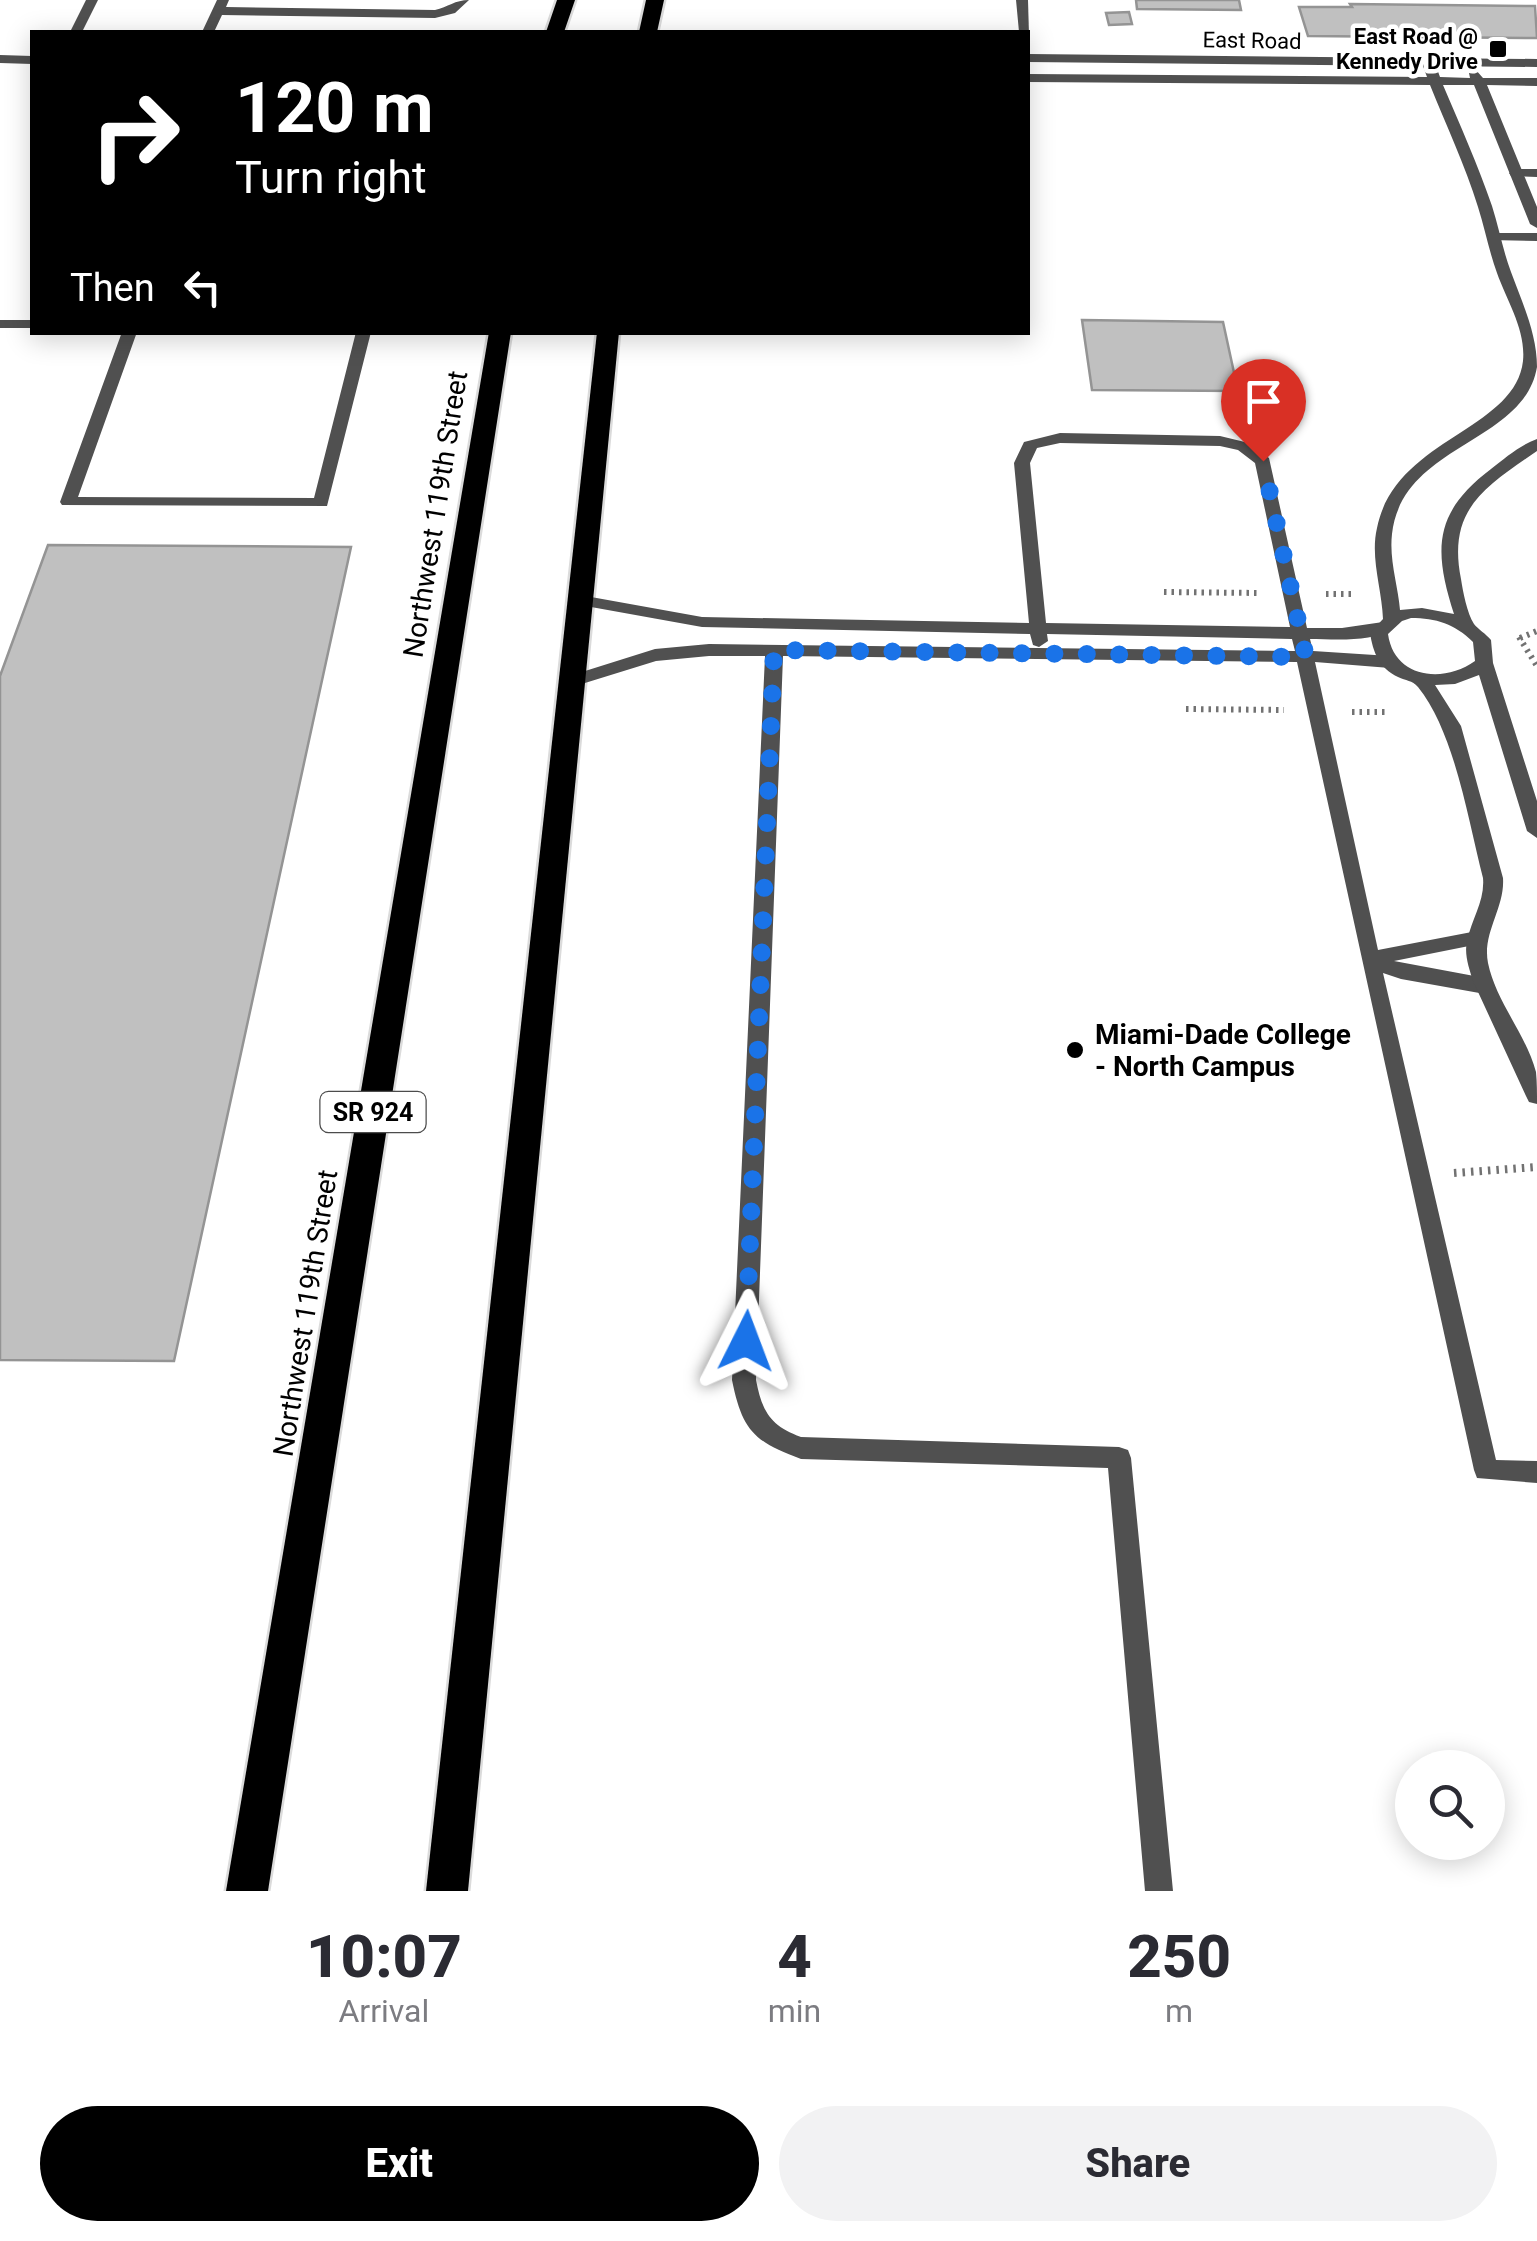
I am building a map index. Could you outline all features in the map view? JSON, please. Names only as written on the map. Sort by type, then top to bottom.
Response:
[{"type":"highway","points":[[556,30],[566,0]]},
{"type":"highway","points":[[648,30],[656,0]]},
{"type":"highway","name":"Northwest 119th Street","points":[[247,1891],[500,335]]},
{"type":"highway","points":[[447,1891],[608,335]]},
{"type":"street","points":[[77,30],[92,0]]},
{"type":"street","points":[[209,30],[221,5],[435,14],[450,10],[462,0]]},
{"type":"street","points":[[1022,0],[1025,30]]},
{"type":"street","name":"East Road","points":[[1030,58],[1537,63]]},
{"type":"street","points":[[0,59],[30,60]]},
{"type":"street","points":[[1390,662],[1378,644],[1387,624],[1392,596],[1382,551],[1392,506],[1422,463],[1507,408],[1530,368],[1529,340],[1428,62]]},
{"type":"street","points":[[1471,63],[1537,224]]},
{"type":"street","name":"East Road","points":[[1030,78],[1537,82]]},
{"type":"street","points":[[1516,173],[1537,173]]},
{"type":"street","points":[[1494,237],[1537,237]]},
{"type":"street","points":[[0,324],[30,324]]},
{"type":"street","points":[[129,335],[68,502],[321,503],[363,335]]},
{"type":"street","points":[[1039,634],[1023,453],[1030,445],[1060,438],[1220,441],[1243,446],[1263,461],[1370,960],[1486,1470],[1537,1472]]},
{"type":"street","points":[[1466,625],[1452,588],[1447,558],[1454,518],[1471,490],[1537,444]]},
{"type":"street","points":[[580,600],[702,622],[1039,634],[1342,634],[1427,612],[1466,625],[1482,640],[1484,662],[1537,831]]},
{"type":"street","points":[[572,681],[680,650],[1306,657],[1390,662],[1422,678],[1452,726],[1494,878],[1494,894],[1478,938],[1478,963],[1486,986],[1527,1052],[1537,1096]]},
{"type":"street","points":[[774,650],[744,1380],[750,1414],[768,1437],[800,1448],[1118,1458],[1159,1891]]},
{"type":"street","points":[[1422,678],[1463,678],[1484,662]]},
{"type":"street","points":[[1370,960],[1400,951],[1440,949],[1478,938]]},
{"type":"street","points":[[1370,960],[1401,972],[1486,986]]},
{"type":"path","points":[[1164,592],[1270,593]]},
{"type":"path","points":[[1313,594],[1355,594]]},
{"type":"path","points":[[1511,624],[1537,666]]},
{"type":"path","points":[[1520,638],[1537,630]]},
{"type":"path","points":[[1186,709],[1292,710]]},
{"type":"path","points":[[1345,712],[1385,712]]},
{"type":"path","points":[[1503,1171],[1537,1167]]},
{"type":"building","points":[[1136,0],[1239,0],[1241,10],[1137,9]]},
{"type":"building","points":[[1350,4],[1535,6],[1537,38],[1308,36],[1299,7],[1352,7]]},
{"type":"building","points":[[1129,12],[1132,24],[1109,25],[1106,13]]},
{"type":"building","points":[[1082,320],[1223,322],[1238,391],[1092,390]]},
{"type":"building","points":[[48,545],[351,547],[174,1361],[0,1360],[0,676]]},
{"type":"place","name":"East Road @ Kennedy Drive","points":[[1498,49]]},
{"type":"place","name":"Miami-Dade College - North Campus","points":[[1075,1050]]},
{"type":"route","points":[[746,1341],[774,650],[1306,657],[1263,461]]}]
